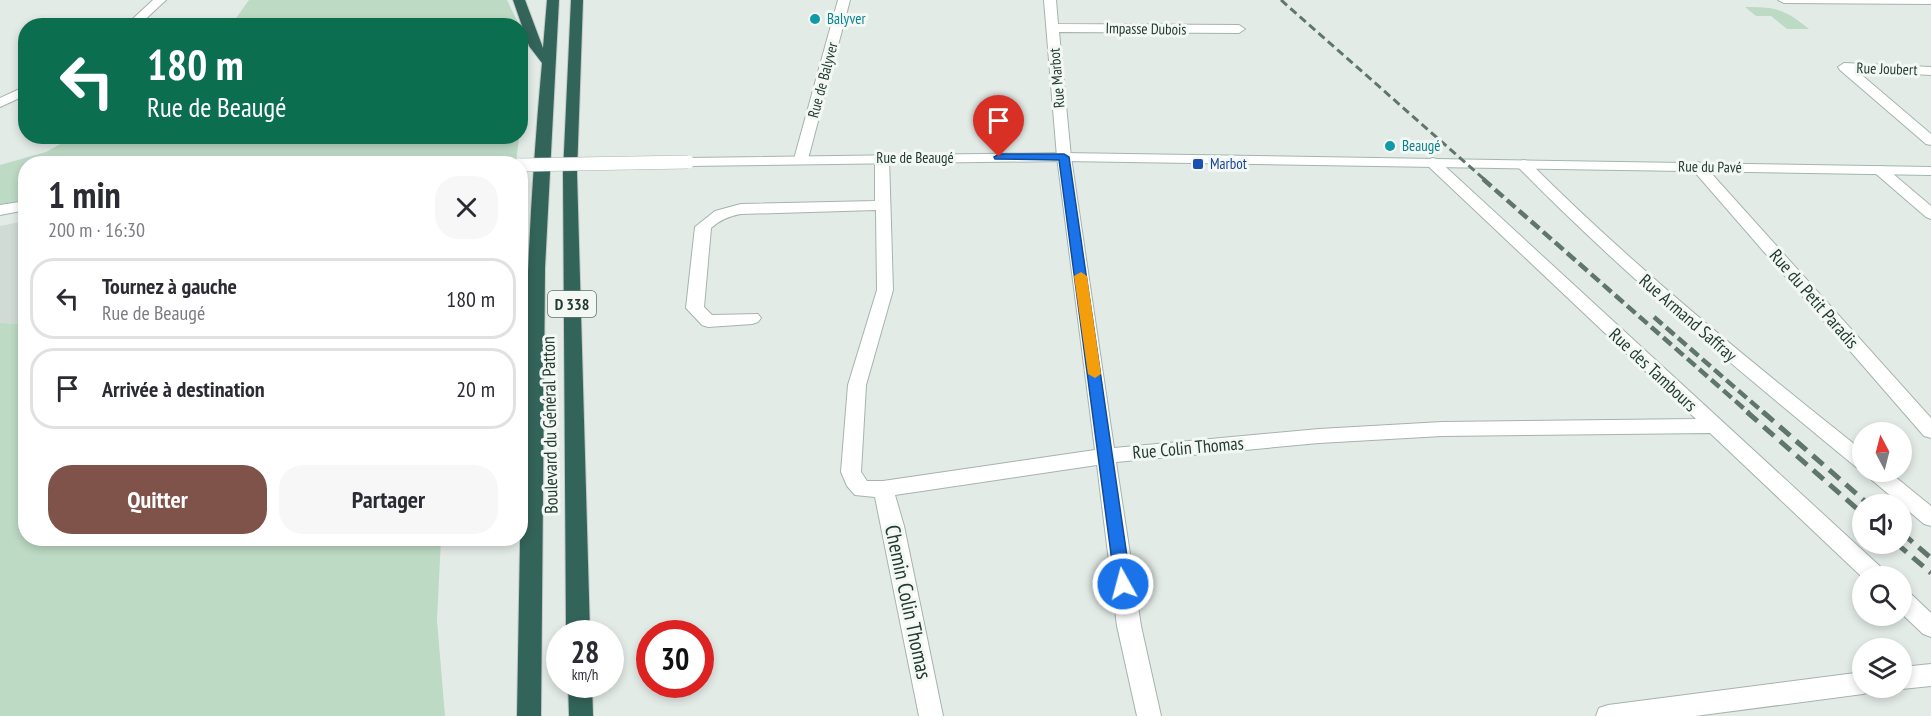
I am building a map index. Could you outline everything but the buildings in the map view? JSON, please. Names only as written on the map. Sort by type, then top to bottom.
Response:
[{"type":"highway","points":[[519,0],[525,18]]},
{"type":"highway","name":"Boulevard du Général Patton","points":[[529,716],[534,356],[547,62],[554,0]]},
{"type":"highway","name":"Boulevard du Général Patton","points":[[577,0],[570,173],[578,620]]},
{"type":"highway","points":[[528,28],[534,46],[547,62]]},
{"type":"highway","points":[[580,698],[581,716]]},
{"type":"street","points":[[140,18],[160,0]]},
{"type":"street","name":"Rue de Balyver","points":[[801,159],[844,0]]},
{"type":"street","name":"Rue Marbot","points":[[1050,0],[1064,157],[1129,626],[1149,716]]},
{"type":"street","points":[[1784,0],[1931,1]]},
{"type":"street","name":"Impasse Dubois","points":[[1052,28],[1239,30]]},
{"type":"street","name":"Rue Joubert","points":[[1931,71],[1844,67],[1931,141]]},
{"type":"street","points":[[0,103],[18,94]]},
{"type":"street","name":"Rue de Beaugé","points":[[528,165],[801,159],[1064,157],[1490,163]]},
{"type":"street","name":"Rue Colin Thomas","points":[[882,158],[885,290],[857,385],[851,472],[854,481],[862,489],[883,489],[1106,456],[1319,436],[1442,429],[1712,426]]},
{"type":"street","name":"Rue des Tambours","points":[[1432,162],[1712,426],[1865,566]]},
{"type":"street","name":"Rue du Pavé","points":[[1490,163],[1931,171]]},
{"type":"street","name":"Rue Armand Saffray","points":[[1523,164],[1622,261],[1724,350],[1852,453]]},
{"type":"street","name":"Rue du Petit Paradis","points":[[1697,166],[1931,431]]},
{"type":"street","points":[[1881,170],[1931,214]]},
{"type":"street","points":[[752,318],[708,321],[695,308],[704,227],[712,218],[722,213],[741,209],[883,205]]},
{"type":"street","points":[[0,210],[18,207]]},
{"type":"street","points":[[1887,482],[1931,518]]},
{"type":"street","name":"Chemin Colin Thomas","points":[[883,489],[893,526],[931,716]]},
{"type":"street","points":[[1912,609],[1931,627]]},
{"type":"street","points":[[1912,677],[1931,675]]},
{"type":"street","points":[[1608,716],[1852,684]]},
{"type":"shaded area","points":[[18,222],[18,324],[0,323],[0,226]]},
{"type":"green space","points":[[249,0],[507,0],[516,18],[236,18]]},
{"type":"green space","points":[[1745,7],[1780,10],[1809,29],[1787,29],[1771,16],[1756,16]]},
{"type":"green space","points":[[60,144],[518,144],[517,156],[32,156]]},
{"type":"green space","points":[[18,160],[18,206],[0,210],[0,165]]},
{"type":"green space","points":[[0,323],[18,324],[18,546],[441,546],[437,620],[445,716],[0,716]]},
{"type":"railway","points":[[1281,0],[1485,180]]},
{"type":"railway","points":[[1483,179],[1749,413]]},
{"type":"railway","points":[[1654,317],[1764,413]]},
{"type":"railway","points":[[1747,412],[1852,504]]},
{"type":"railway","points":[[1763,412],[1857,494]]},
{"type":"railway","points":[[1912,542],[1931,558]]},
{"type":"railway","points":[[1909,554],[1931,573]]},
{"type":"slow traffic","points":[[1081,276],[1095,374]]},
{"type":"place","name":"Balyver","points":[[815,19]]},
{"type":"place","name":"Beaugé","points":[[1390,146]]},
{"type":"place","name":"Marbot","points":[[1198,164]]},
{"type":"route","points":[[999,157],[1064,157],[1123,584]]}]
